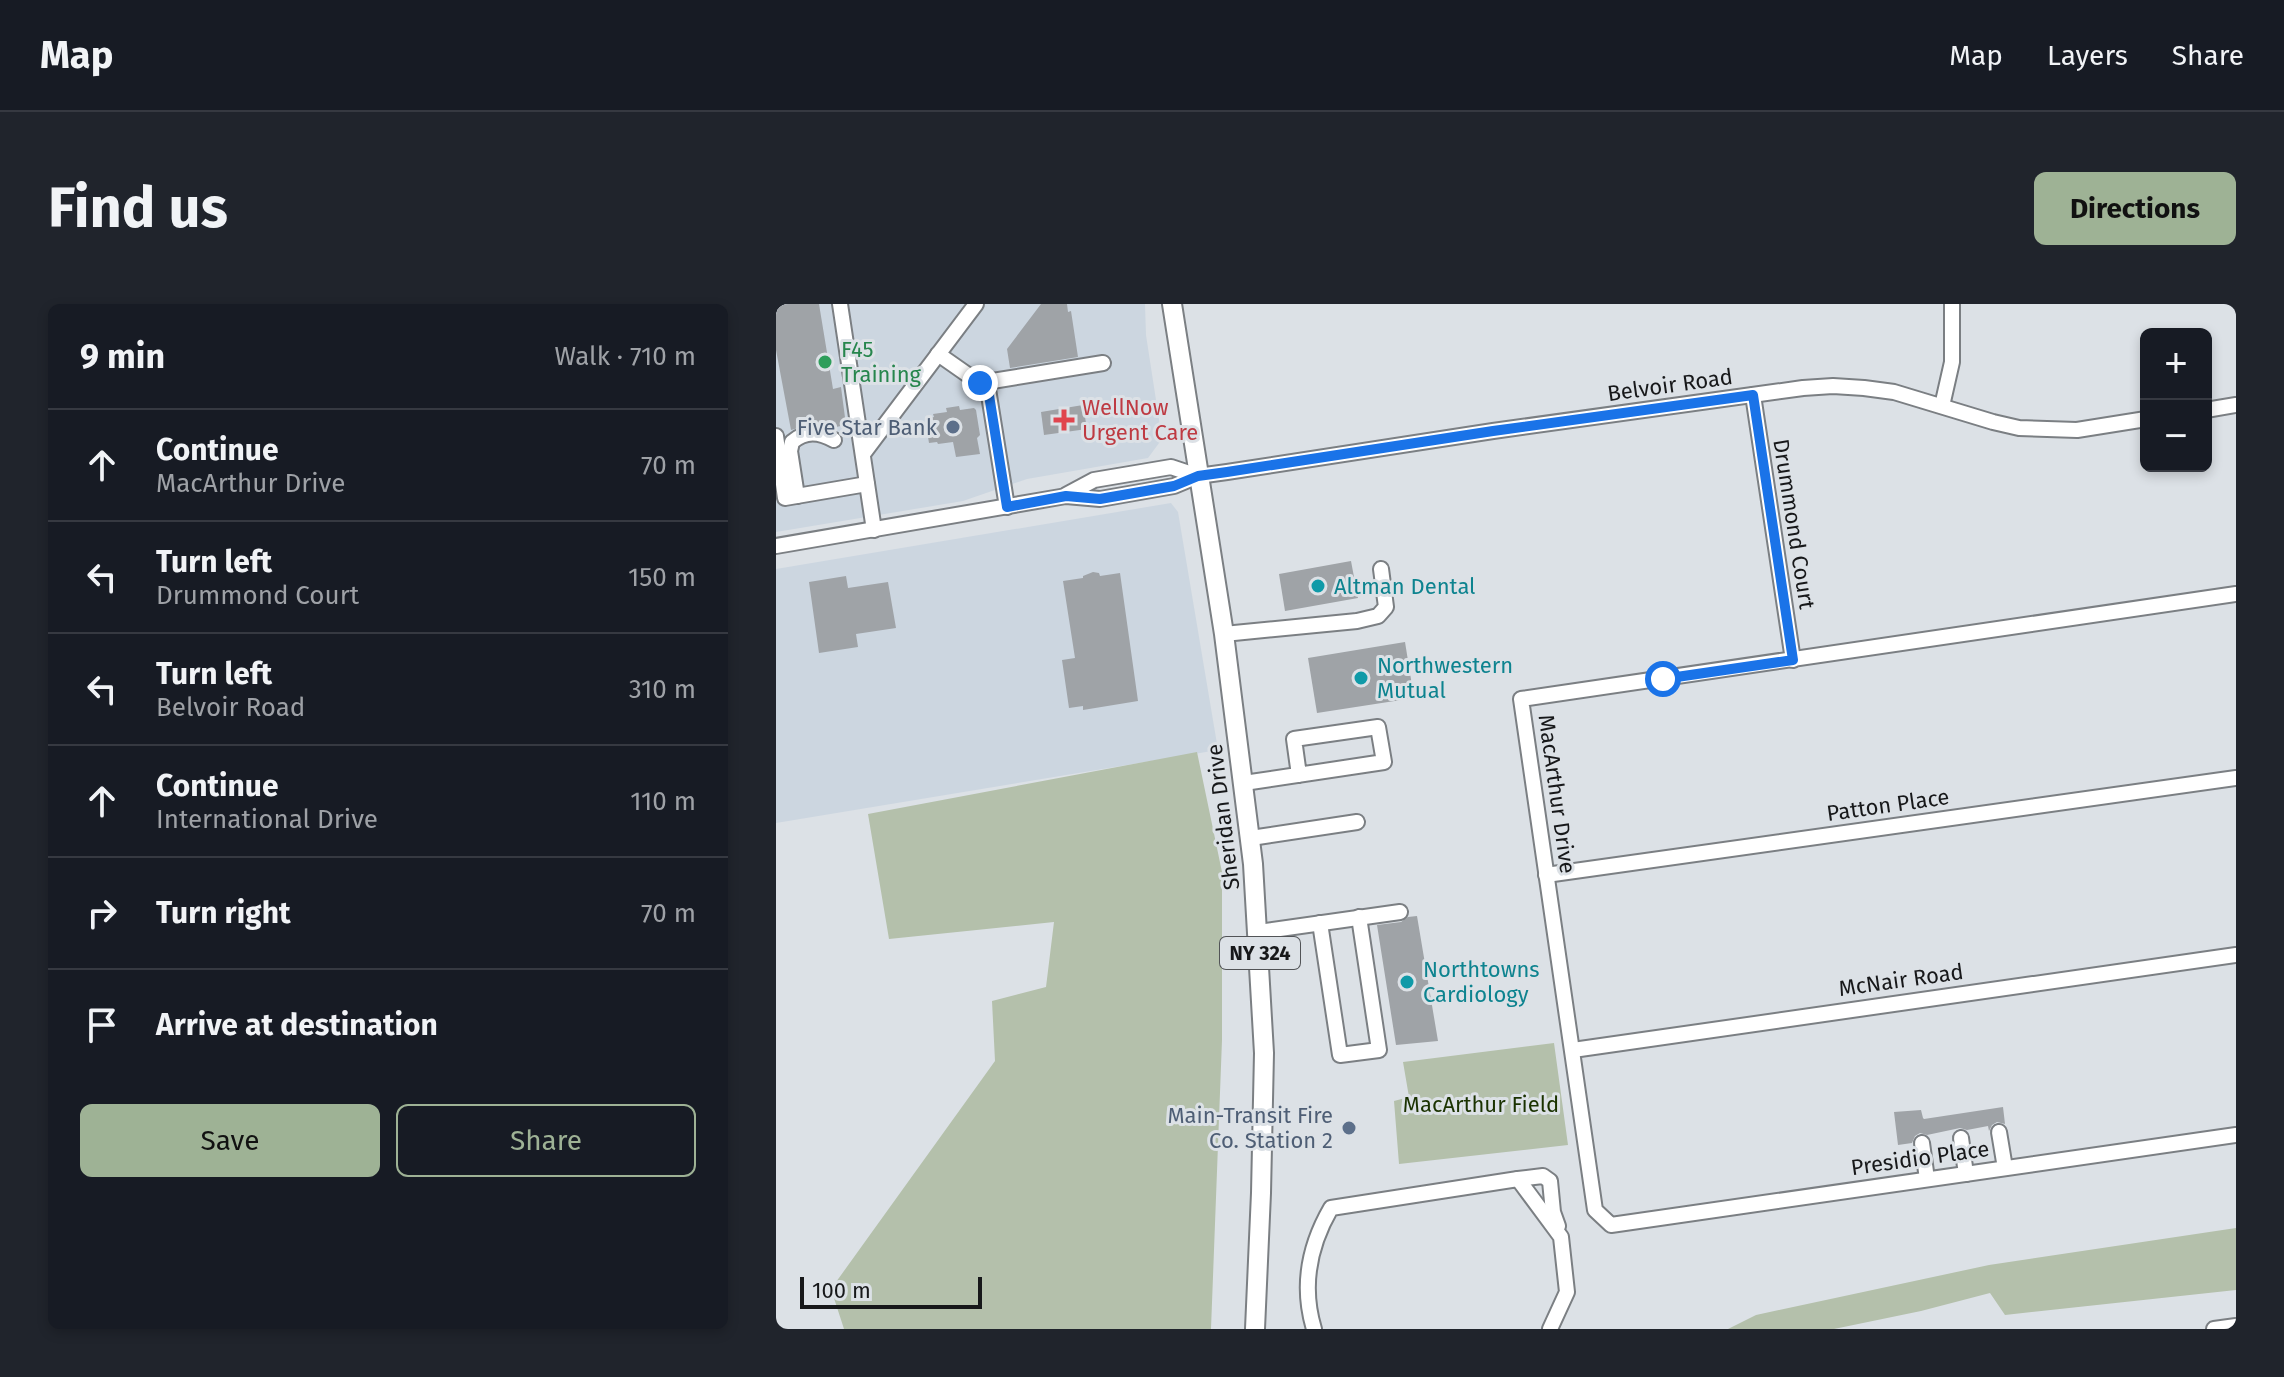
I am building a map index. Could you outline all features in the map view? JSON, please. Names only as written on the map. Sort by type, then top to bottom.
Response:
[{"type":"main road","name":"Sheridan Drive","points":[[1172,304],[1224,634],[1251,838],[1259,932],[1264,1109],[1255,1329]]},
{"type":"street","points":[[840,304],[874,530]]},
{"type":"street","points":[[863,454],[976,304]]},
{"type":"street","points":[[1942,406],[1952,362],[1952,304]]},
{"type":"street","points":[[938,354],[988,389],[1007,507]]},
{"type":"street","points":[[980,383],[1103,363]]},
{"type":"street","name":"Belvoir Road","points":[[776,546],[1066,496],[1094,480],[1171,467],[1198,476],[1803,388],[1833,386],[1894,392],[1993,422],[2048,431],[2077,430],[2140,420]]},
{"type":"street","name":"Drummond Court","points":[[1753,395],[1793,660]]},
{"type":"street","points":[[2212,409],[2236,405]]},
{"type":"street","points":[[797,496],[790,451],[792,442],[800,436],[819,432],[834,440]]},
{"type":"street","points":[[776,436],[785,498],[867,484]]},
{"type":"street","points":[[1224,634],[1357,621],[1378,616],[1386,607],[1381,569]]},
{"type":"street","name":"MacArthur Drive","points":[[1611,1225],[1595,1210],[1521,699],[2236,594]]},
{"type":"street","points":[[1244,783],[1299,775],[1384,762],[1378,727],[1294,739],[1299,775]]},
{"type":"street","name":"Patton Place","points":[[1546,875],[2236,778]]},
{"type":"street","points":[[1251,838],[1357,822]]},
{"type":"street","points":[[1259,932],[1400,912]]},
{"type":"street","points":[[1320,923],[1340,1055],[1379,1050],[1359,917]]},
{"type":"street","name":"McNair Road","points":[[1573,1050],[2236,955]]},
{"type":"street","points":[[1999,1132],[2005,1168]]},
{"type":"street","name":"Presidio Place","points":[[1611,1225],[2236,1135]]},
{"type":"street","points":[[1961,1138],[1966,1174]]},
{"type":"street","points":[[1922,1143],[1927,1179]]},
{"type":"street","points":[[1314,1329],[1310,1316],[1308,1265],[1317,1232],[1331,1208],[1543,1176],[1550,1181],[1567,1292],[1550,1329]]},
{"type":"street","points":[[1518,1179],[1561,1237]]},
{"type":"street","points":[[2214,1329],[2236,1326]]},
{"type":"shaded area","points":[[776,304],[1145,304],[1146,335],[1162,439],[1148,458],[1027,479],[963,501],[776,532]]},
{"type":"shaded area","points":[[1171,503],[1178,512],[1218,750],[776,823],[776,569]]},
{"type":"green space","points":[[1197,752],[1222,872],[1222,1040],[1211,1329],[844,1329],[831,1289],[995,1061],[992,1001],[1046,987],[1054,922],[889,939],[868,814]]},
{"type":"green space","name":"MacArthur Field","points":[[1554,1043],[1568,1145],[1399,1164],[1394,1101],[1409,1097],[1403,1062]]},
{"type":"green space","points":[[2236,1228],[2236,1290],[2005,1315],[1990,1293],[1834,1329],[1728,1329],[1756,1315],[1989,1265]]},
{"type":"building","points":[[776,304],[819,304],[833,389],[841,387],[846,425],[831,428],[812,424],[791,430],[776,350]]},
{"type":"building","points":[[1041,304],[1067,304],[1068,312],[1071,311],[1078,357],[1010,368],[1007,349]]},
{"type":"building","name":"WellNow Urgent Care","points":[[1083,405],[1087,429],[1044,435],[1041,412]]},
{"type":"building","name":"Five Star Bank","points":[[959,406],[960,410],[976,410],[980,454],[956,457],[953,442],[929,443],[925,419],[947,412],[946,408]]},
{"type":"building","name":"Altman Dental","points":[[1351,561],[1358,598],[1285,611],[1279,574]]},
{"type":"building","points":[[1093,572],[1100,576],[1120,573],[1138,701],[1083,710],[1083,706],[1069,708],[1062,660],[1075,658],[1063,581],[1083,578]]},
{"type":"building","points":[[846,576],[848,588],[888,582],[896,628],[856,634],[858,647],[819,653],[809,582]]},
{"type":"building","name":"Northwestern Mutual","points":[[1405,642],[1414,698],[1317,713],[1308,658]]},
{"type":"building","name":"Northtowns Cardiology","points":[[1417,916],[1438,1041],[1396,1045],[1377,925]]},
{"type":"building","points":[[2003,1107],[2005,1124],[1997,1122],[1989,1131],[1988,1126],[1927,1135],[1920,1133],[1912,1143],[1898,1145],[1894,1112],[1921,1110],[1924,1119]]},
{"type":"place","name":"F45 Training","points":[[825,362]]},
{"type":"place","name":"WellNow Urgent Care","points":[[1064,420]]},
{"type":"place","name":"Five Star Bank","points":[[953,427]]},
{"type":"place","name":"Altman Dental","points":[[1318,586]]},
{"type":"place","name":"Northwestern Mutual","points":[[1361,678]]},
{"type":"place","name":"Northtowns Cardiology","points":[[1407,982]]},
{"type":"place","name":"Main-Transit Fire Co. Station 2","points":[[1349,1128]]},
{"type":"route","points":[[980,383],[988,389],[1007,507],[1066,496],[1100,499],[1174,486],[1198,476],[1753,395],[1793,660],[1663,679]]}]
